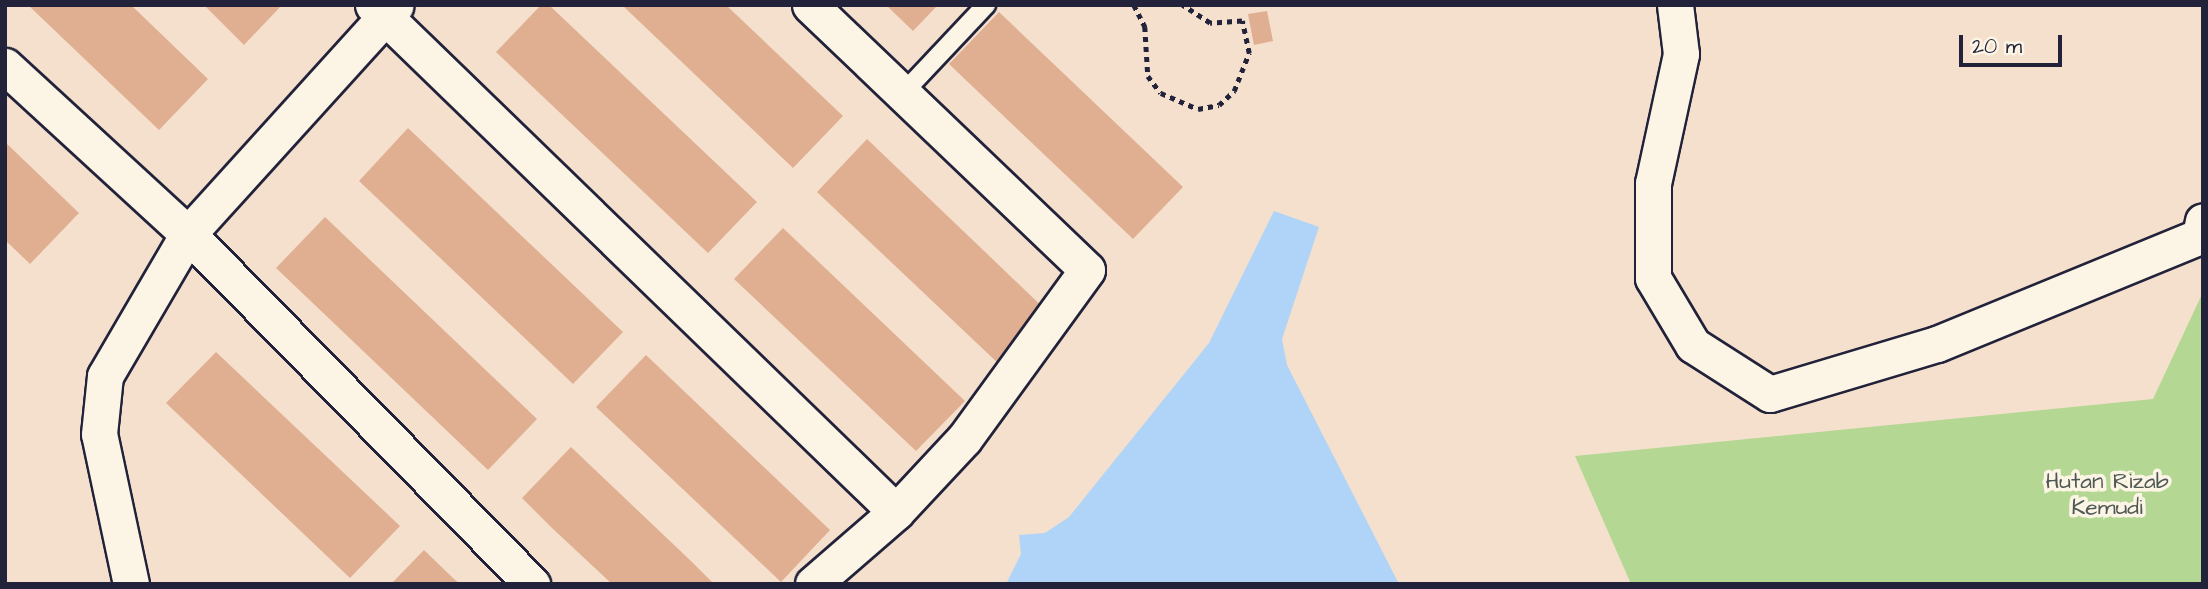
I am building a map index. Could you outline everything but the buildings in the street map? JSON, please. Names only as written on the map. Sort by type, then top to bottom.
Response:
[{"type":"street","points":[[810,5],[904,92],[1087,270],[964,439],[896,512],[813,584]]},
{"type":"street","points":[[1675,5],[1681,54],[1653,183],[1653,278],[1693,345],[1770,394],[1937,344],[2200,236],[2203,221]]},
{"type":"street","points":[[131,584],[99,434],[105,376],[188,234],[385,9],[896,512]]},
{"type":"street","points":[[5,66],[188,234],[532,584]]},
{"type":"lane","points":[[904,92],[986,5]]},
{"type":"path","points":[[1134,5],[1145,27],[1148,76],[1161,93],[1198,109],[1219,105],[1234,91],[1249,53],[1242,21],[1210,23],[1182,5]]},
{"type":"green space","name":"Hutan Rizab Kemudi","points":[[2203,292],[2203,584],[1631,584],[1575,456],[2153,399]]},
{"type":"water","points":[[1274,211],[1319,227],[1282,339],[1287,365],[1399,584],[1006,584],[1021,554],[1019,535],[1045,533],[1069,517],[1209,343]]}]
